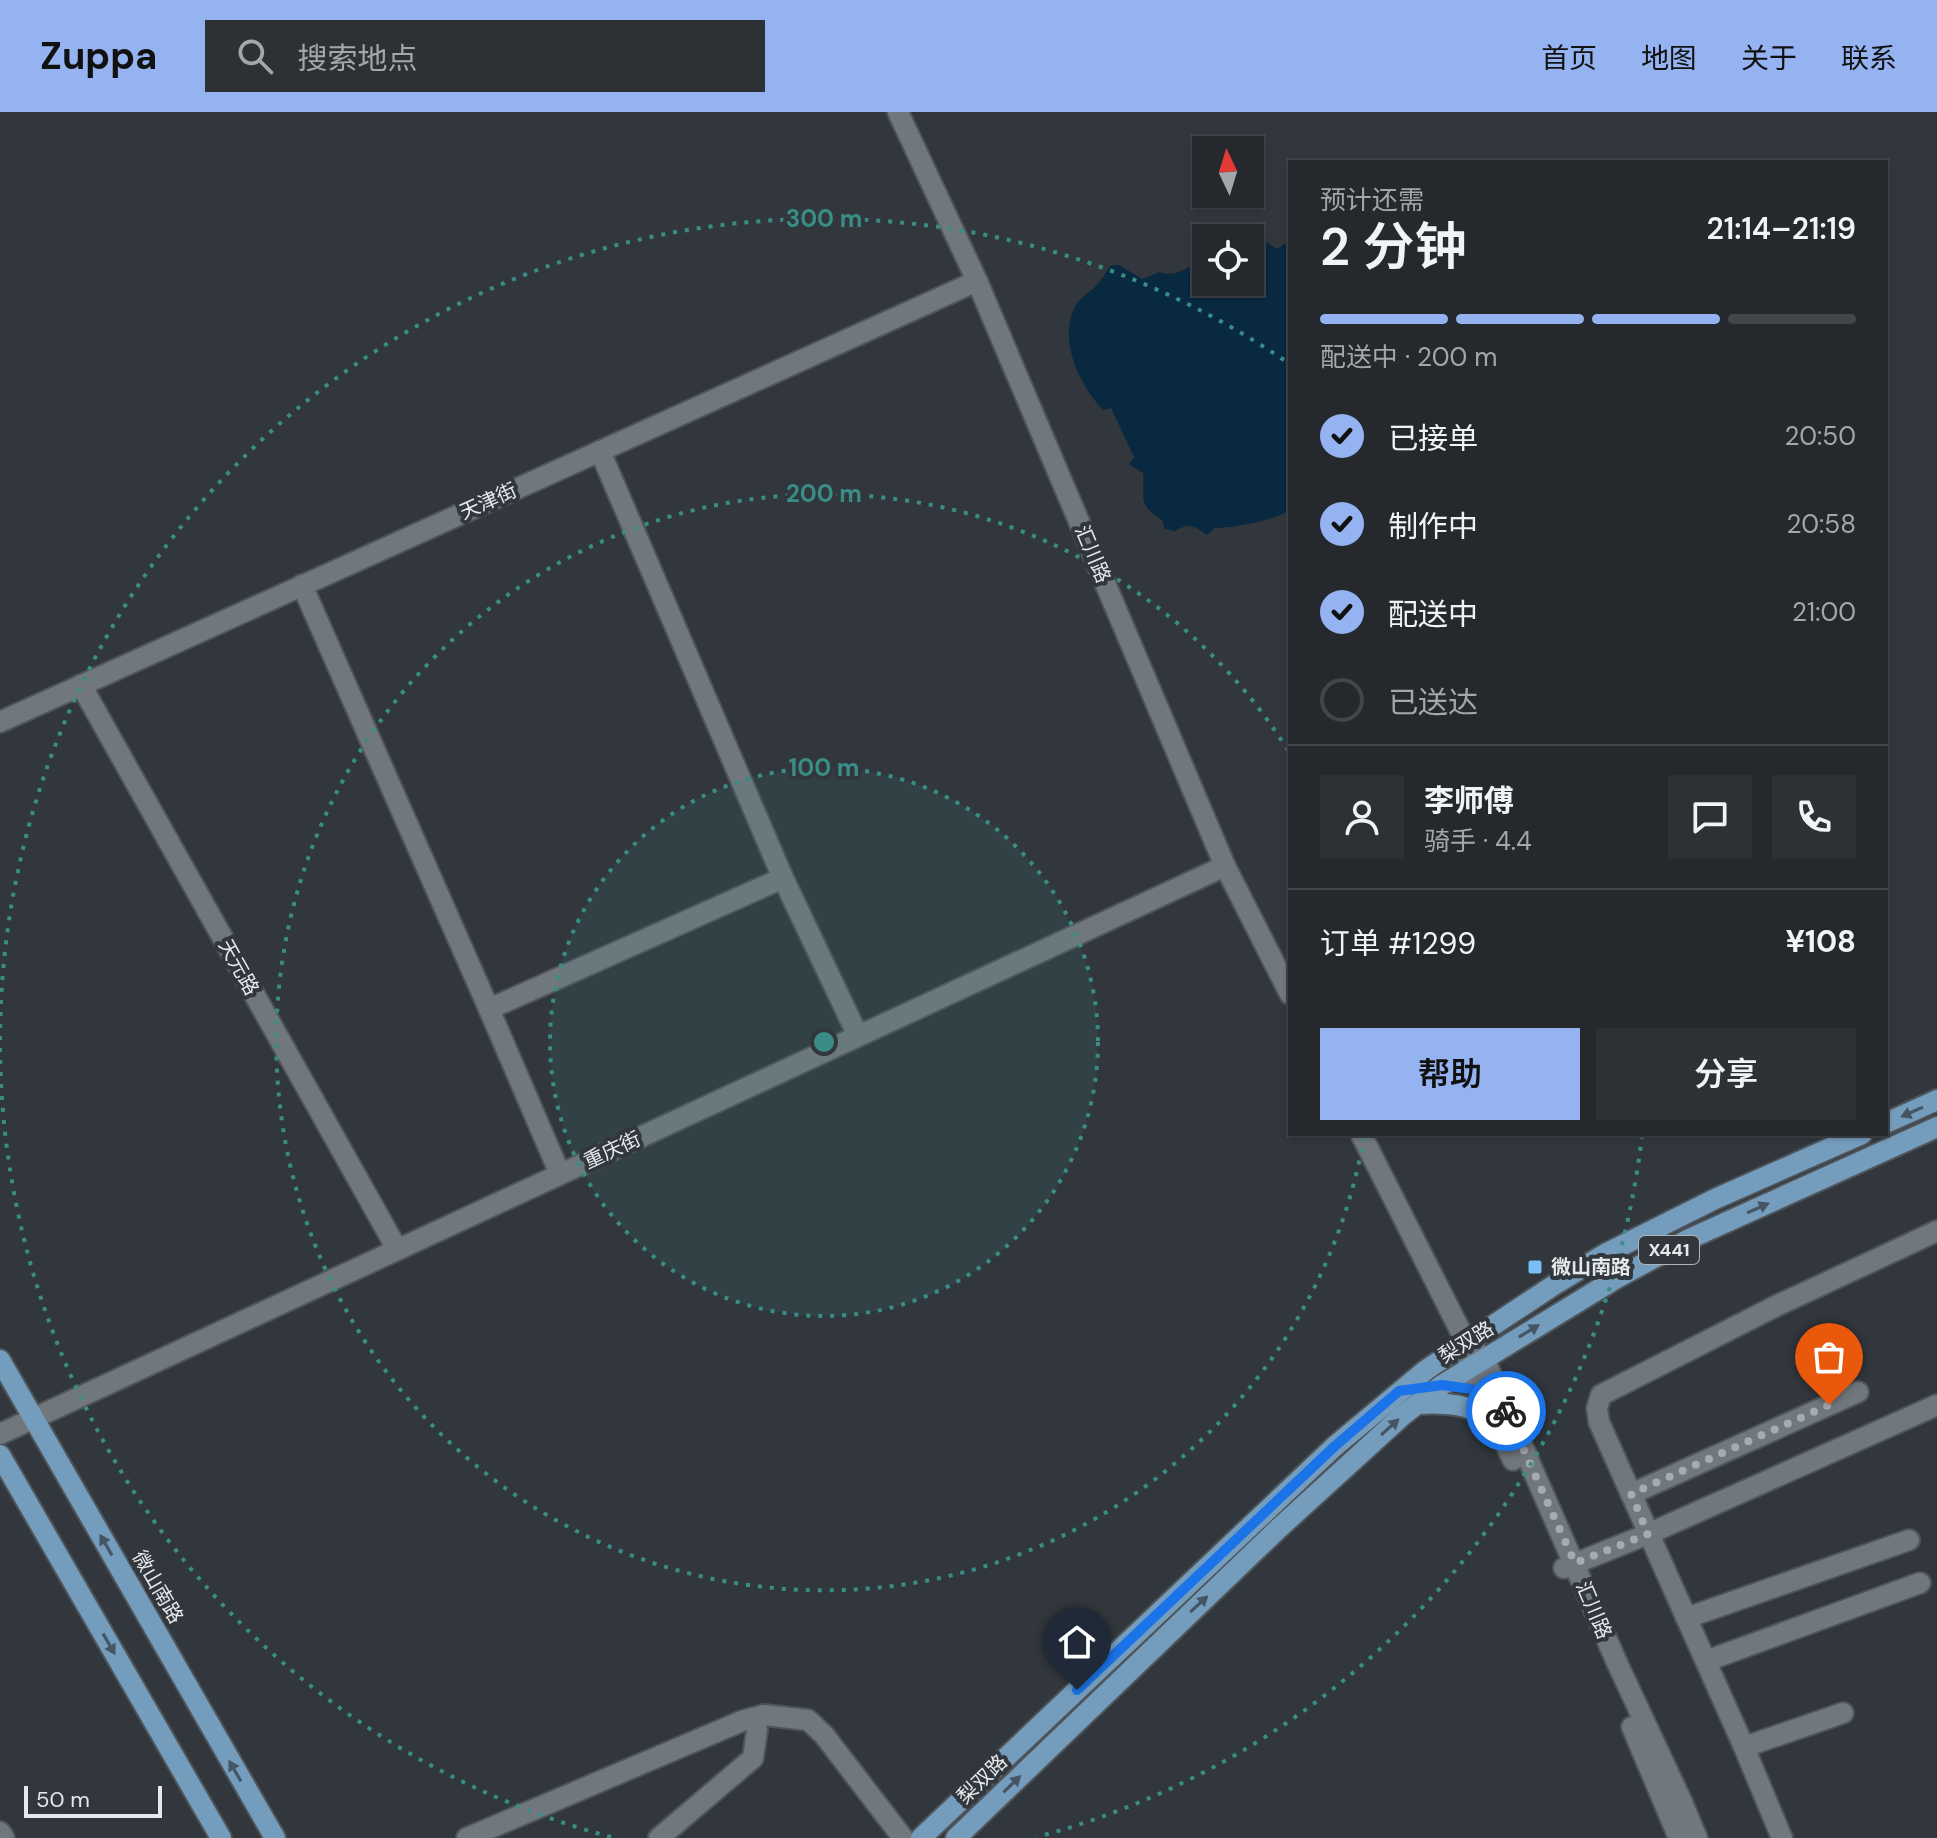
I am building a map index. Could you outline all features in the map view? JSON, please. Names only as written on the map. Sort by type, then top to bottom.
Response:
[{"type":"main road","points":[[1888,1122],[1937,1100]]},
{"type":"main road","name":"梨双路","points":[[956,1838],[1278,1529],[1442,1385],[1617,1278],[1689,1239],[1937,1127]]},
{"type":"main road","name":"梨双路","points":[[921,1838],[1210,1562],[1399,1391],[1466,1342],[1605,1254],[1715,1199],[1857,1136]]},
{"type":"main road","name":"微山南路","points":[[0,1360],[275,1838]]},
{"type":"main road","points":[[1417,1404],[1466,1406],[1500,1416]]},
{"type":"main road","points":[[0,1455],[221,1838]]},
{"type":"street","name":"汇川路","points":[[898,112],[977,281],[1225,866],[1288,990]]},
{"type":"street","name":"天津街","points":[[0,722],[977,281]]},
{"type":"street","points":[[600,451],[783,878],[858,1036]]},
{"type":"street","points":[[302,585],[560,1174]]},
{"type":"street","name":"天元路","points":[[81,685],[397,1249]]},
{"type":"street","name":"重庆街","points":[[0,1434],[33,1416],[1225,866]]},
{"type":"street","points":[[489,1009],[783,878]]},
{"type":"street","name":"汇川路","points":[[1362,1136],[1466,1342],[1697,1838]]},
{"type":"street","points":[[1782,1838],[1599,1422],[1597,1408],[1601,1395],[1776,1306],[1937,1231]]},
{"type":"street","name":"汇川路","points":[[1476,1363],[1481,1393],[1500,1416]]},
{"type":"street","points":[[1399,1391],[1442,1385],[1481,1393]]},
{"type":"street","points":[[1631,1494],[1858,1392]]},
{"type":"street","points":[[1569,1566],[1937,1405]]},
{"type":"street","points":[[1686,1618],[1909,1540]]},
{"type":"street","name":"汇川路","points":[[1569,1566],[1679,1838]]},
{"type":"street","points":[[1706,1661],[1920,1583]]},
{"type":"street","points":[[1744,1747],[1843,1713]]},
{"type":"street","points":[[467,1838],[755,1718],[786,1715],[808,1720],[824,1735],[903,1838]]},
{"type":"street","points":[[659,1838],[753,1758],[757,1730],[755,1718]]},
{"type":"street","points":[[0,1832],[4,1838]]},
{"type":"water","points":[[1264,241],[1277,249],[1288,241],[1288,510],[1266,520],[1215,528],[1207,535],[1191,526],[1175,531],[1165,529],[1162,520],[1149,510],[1143,496],[1143,473],[1129,464],[1134,457],[1111,408],[1103,410],[1086,387],[1073,360],[1070,345],[1071,316],[1077,303],[1098,284],[1110,266],[1119,265],[1142,279],[1160,272],[1177,272],[1192,266],[1192,296],[1264,296]]},
{"type":"way so far","points":[[1506,1411],[1575,1563],[1648,1534],[1631,1494],[1829,1405]]},
{"type":"place","name":"微山南路","points":[[1535,1267]]},
{"type":"route","points":[[1077,1690],[1335,1446],[1399,1391],[1442,1385],[1471,1389],[1490,1397],[1506,1411]]}]
